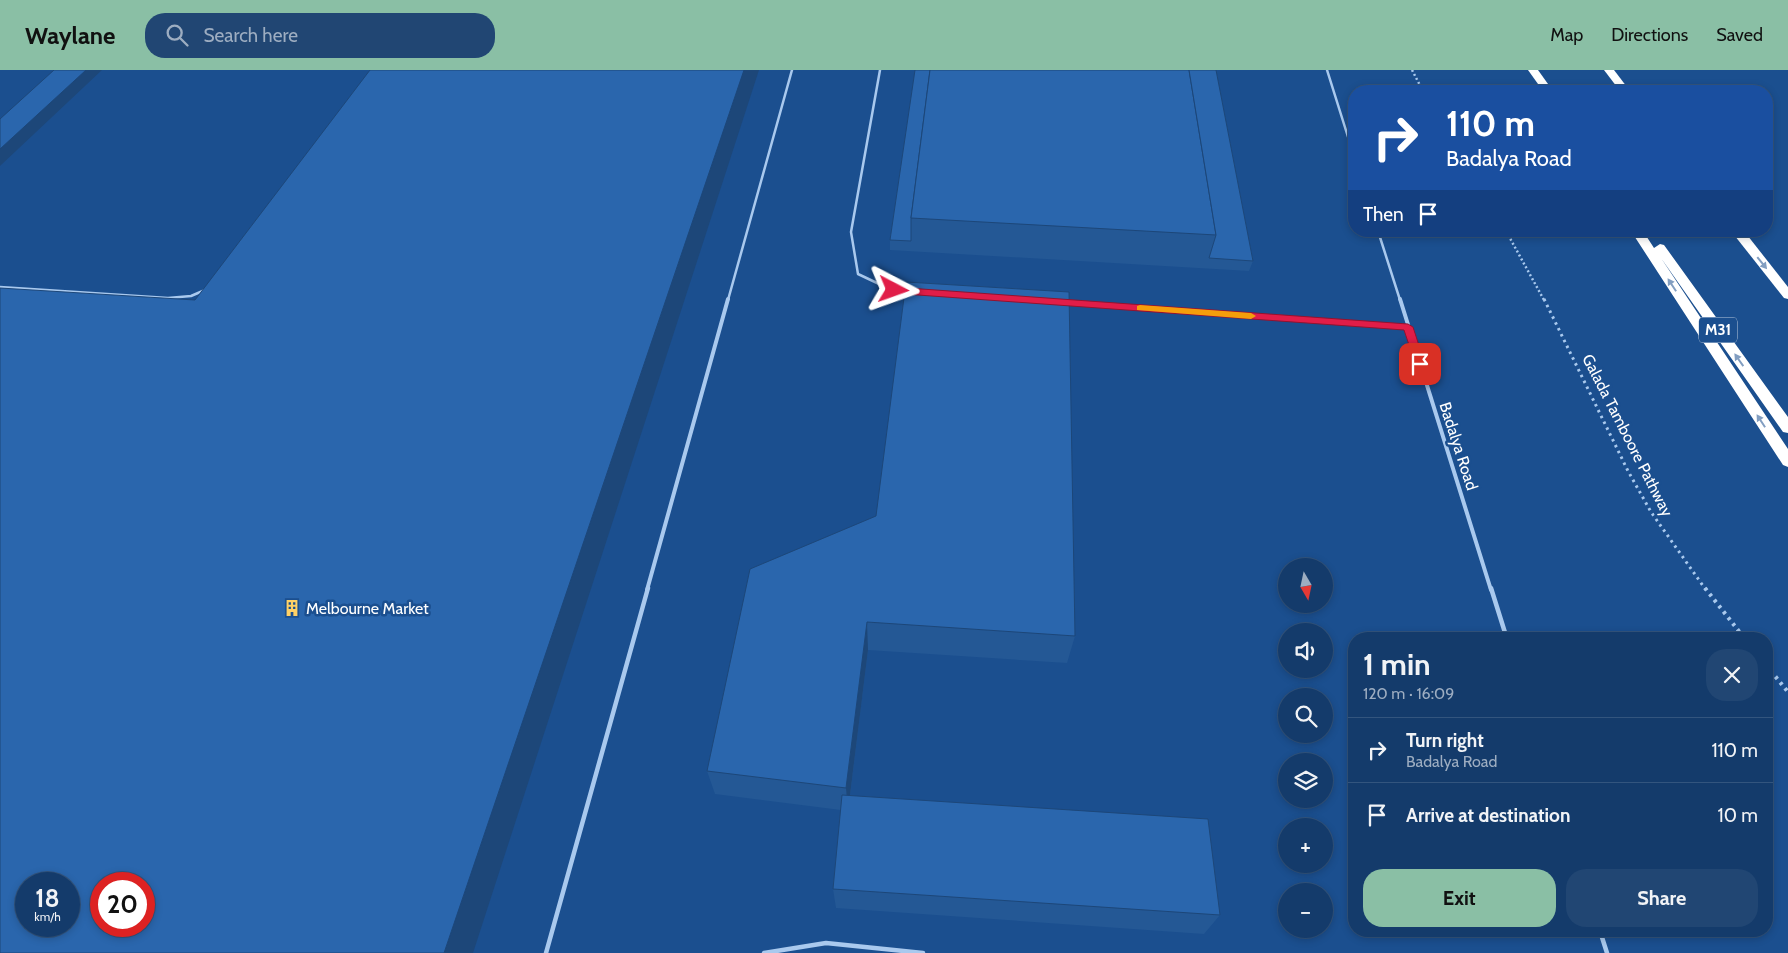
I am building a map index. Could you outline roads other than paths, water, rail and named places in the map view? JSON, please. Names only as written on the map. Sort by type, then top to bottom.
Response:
[{"type":"highway","points":[[1532,70],[1543,85]]},
{"type":"highway","points":[[1609,70],[1621,85]]},
{"type":"highway","points":[[1641,237],[1788,461]]},
{"type":"highway","name":"M31","points":[[1652,237],[1788,428]]},
{"type":"highway","points":[[1742,237],[1788,295]]},
{"type":"lane","points":[[546,953],[792,70]]},
{"type":"lane","points":[[880,70],[851,232],[858,274],[894,290],[913,292]]},
{"type":"lane","points":[[1326,70],[1348,138]]},
{"type":"lane","name":"Badalya Road","points":[[1380,237],[1505,632]]},
{"type":"lane","points":[[0,287],[178,298],[198,294],[209,286]]},
{"type":"lane","points":[[1062,302],[1408,327]]},
{"type":"lane","points":[[1602,937],[1607,953]]},
{"type":"lane","points":[[764,953],[826,943],[923,953]]},
{"type":"place","name":"Melbourne Market","points":[[292,608]]}]
